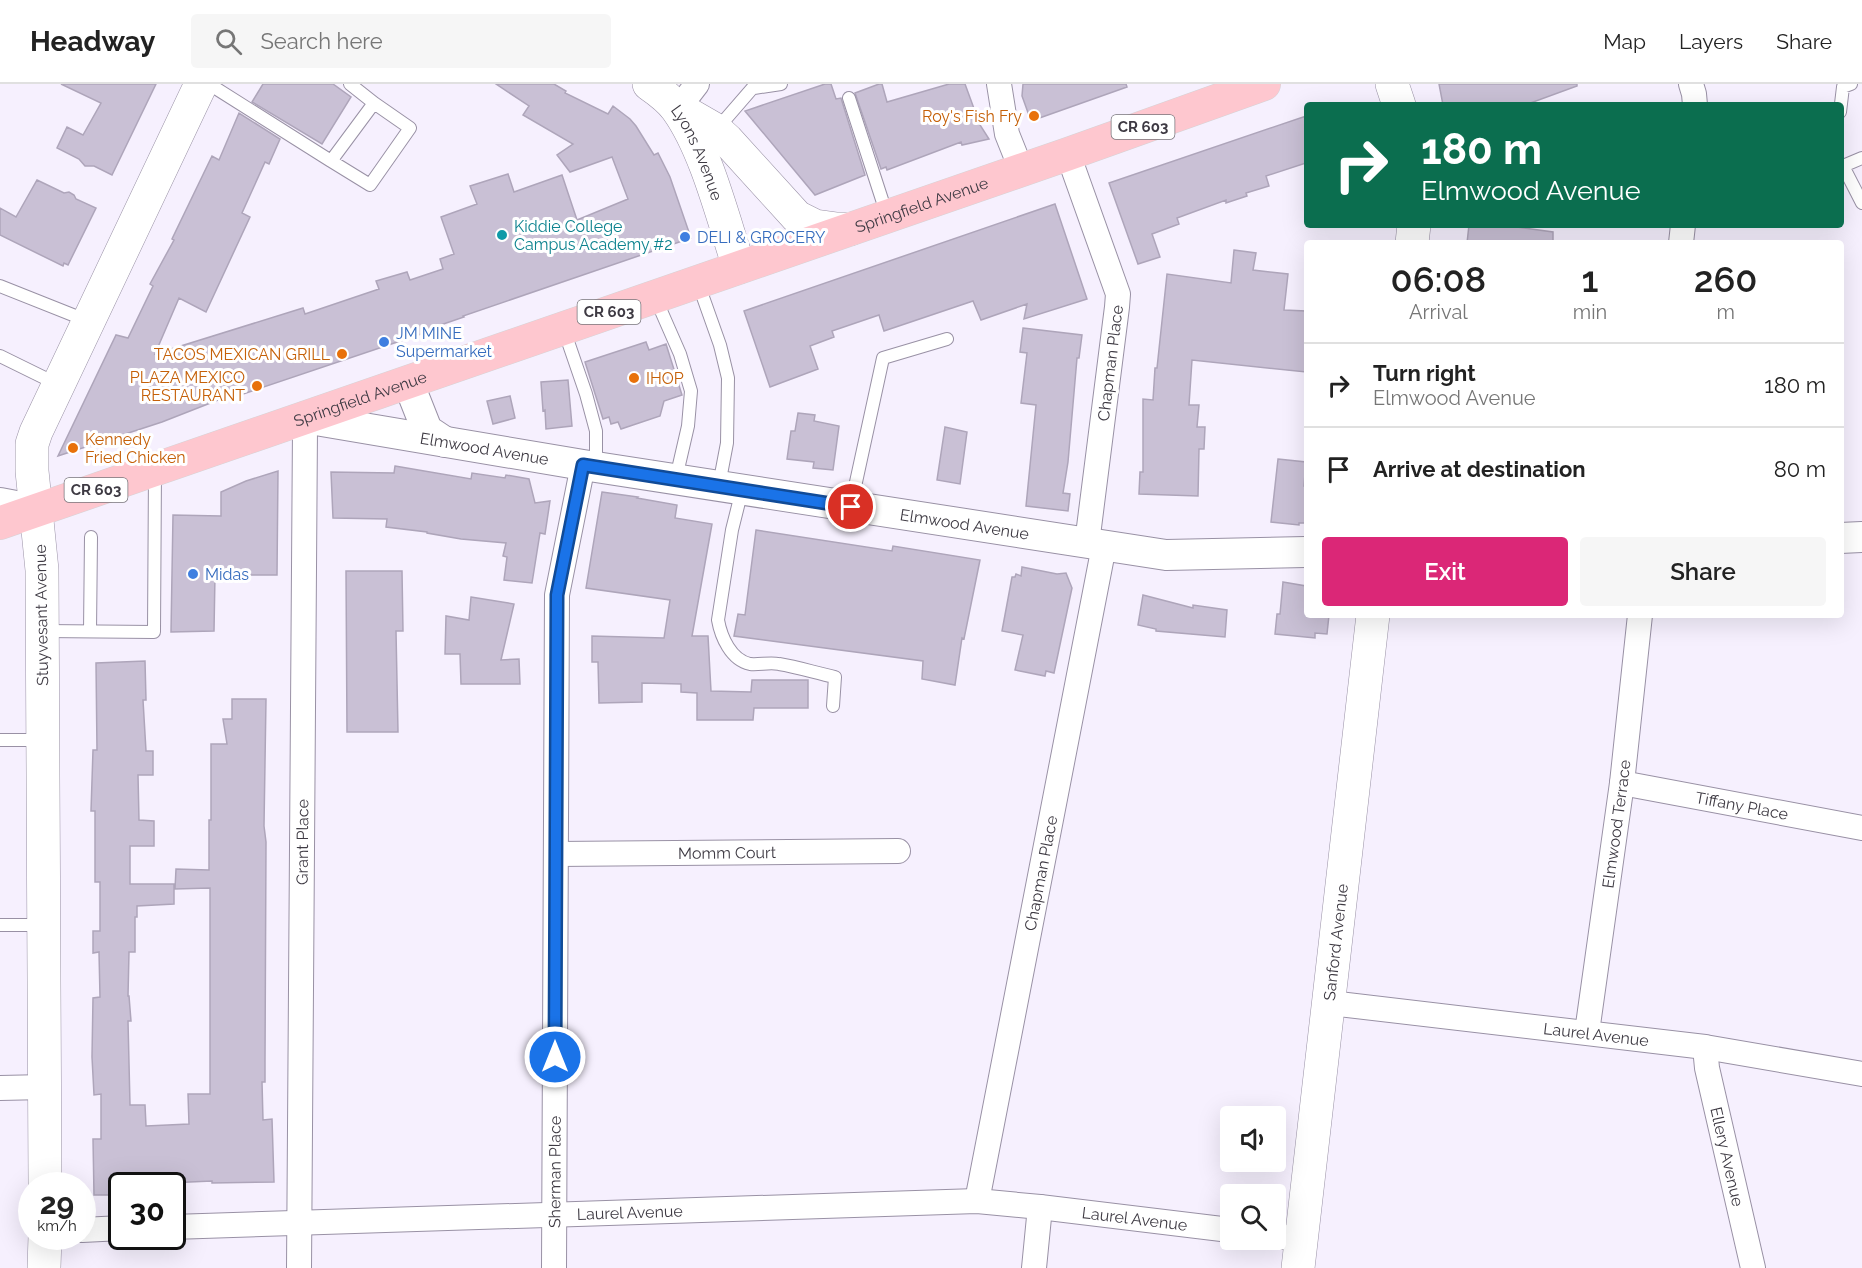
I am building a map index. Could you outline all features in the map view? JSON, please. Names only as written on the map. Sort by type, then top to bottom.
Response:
[{"type":"main road","name":"Stuyvesant Avenue","points":[[45,1172],[41,552],[32,471],[32,444],[201,84]]},
{"type":"main road","name":"Lyons Avenue","points":[[649,84],[686,96],[699,152],[739,267]]},
{"type":"main road","name":"Springfield Avenue","points":[[0,523],[1068,154],[1227,90],[1264,84]]},
{"type":"main road","points":[[1392,84],[1398,102]]},
{"type":"main road","points":[[686,96],[797,217],[815,226],[850,229]]},
{"type":"main road","name":"Sanford Avenue","points":[[1291,1247],[1330,1003],[1373,618]]},
{"type":"main road","points":[[44,1268],[45,1250]]},
{"type":"street","points":[[999,84],[1007,134],[1021,169]]},
{"type":"street","points":[[1691,84],[1695,102]]},
{"type":"street","name":"Chapman Place","points":[[977,1201],[1096,544],[1118,307],[1118,294],[1068,154]]},
{"type":"street","points":[[408,382],[428,430],[445,442]]},
{"type":"street","name":"Elmwood Avenue","points":[[304,417],[676,480],[1166,555],[1304,552]]},
{"type":"street","name":"Grant Place","points":[[299,1268],[304,417]]},
{"type":"street","name":"Sherman Place","points":[[554,1268],[557,595],[589,466]]},
{"type":"street","points":[[0,503],[37,510]]},
{"type":"street","points":[[1844,538],[1862,537]]},
{"type":"street","name":"Elmwood Terrace","points":[[1587,1032],[1622,783],[1640,618]]},
{"type":"street","name":"Tiffany Place","points":[[1622,783],[1862,828]]},
{"type":"street","name":"Momm Court","points":[[556,854],[898,851]]},
{"type":"street","name":"Laurel Avenue","points":[[1330,1003],[1705,1047],[1862,1074]]},
{"type":"street","name":"Ellery Avenue","points":[[1705,1047],[1707,1068],[1753,1268]]},
{"type":"street","points":[[0,1088],[45,1087]]},
{"type":"street","name":"Laurel Avenue","points":[[186,1227],[977,1201],[1220,1229]]},
{"type":"street","points":[[1034,1268],[1040,1207]]},
{"type":"lane","points":[[209,84],[370,185],[410,128],[350,84]]},
{"type":"lane","points":[[716,130],[755,86],[781,84]]},
{"type":"lane","points":[[1842,102],[1844,87],[1851,84]]},
{"type":"lane","points":[[849,98],[887,216]]},
{"type":"lane","points":[[332,161],[374,103]]},
{"type":"lane","points":[[1844,161],[1862,158]]},
{"type":"lane","points":[[1844,165],[1862,202]]},
{"type":"lane","points":[[698,281],[720,345],[728,378],[727,443],[732,530],[718,620],[720,633],[727,646],[749,664],[777,663],[835,677],[833,706]]},
{"type":"lane","points":[[0,286],[88,321]]},
{"type":"lane","points":[[655,296],[681,354],[691,391],[688,426],[676,480]]},
{"type":"lane","points":[[563,328],[596,430],[589,466]]},
{"type":"lane","points":[[851,507],[883,358],[947,339]]},
{"type":"lane","points":[[0,356],[58,385]]},
{"type":"lane","points":[[42,631],[154,632],[155,470]]},
{"type":"lane","points":[[90,631],[91,537]]},
{"type":"lane","points":[[0,740],[43,740]]},
{"type":"lane","points":[[0,925],[44,925]]},
{"type":"building","points":[[61,84],[156,84],[112,175],[94,166],[85,166],[79,159],[57,148],[67,127],[83,135],[101,103]]},
{"type":"building","points":[[263,84],[333,84],[351,97],[322,144],[252,102]]},
{"type":"building","points":[[496,84],[554,84],[566,91],[565,93],[608,114],[613,106],[630,119],[654,155],[658,153],[670,177],[691,238],[463,316],[426,330],[427,332],[237,396],[236,393],[162,422],[58,456],[116,335],[128,338],[153,286],[150,284],[174,240],[172,239],[212,156],[219,160],[239,113],[280,139],[269,164],[265,162],[242,213],[250,217],[206,312],[179,298],[155,354],[303,308],[305,314],[379,289],[376,281],[407,272],[410,280],[443,269],[440,259],[454,254],[441,217],[477,204],[470,186],[508,174],[514,192],[562,175],[577,220],[628,199],[612,157],[570,172],[557,155],[573,144],[523,115],[529,106]]},
{"type":"building","points":[[831,84],[836,99],[841,98],[865,175],[815,195],[745,111]]},
{"type":"building","points":[[882,84],[887,102],[949,84],[965,84],[980,125],[989,139],[962,145],[961,142],[887,170],[886,167],[881,169],[855,93]]},
{"type":"building","points":[[1023,84],[1126,84],[1127,87],[1031,121],[1022,96]]},
{"type":"building","points":[[1439,84],[1577,84],[1577,86],[1533,102],[1442,102]]},
{"type":"building","points":[[1304,117],[1304,164],[1266,176],[1269,186],[1246,193],[1247,196],[1226,203],[1226,200],[1177,218],[1179,224],[1152,234],[1160,257],[1138,264],[1109,183]]},
{"type":"building","points":[[37,180],[64,193],[69,192],[76,199],[96,208],[68,265],[64,263],[63,266],[0,235],[0,208],[16,217]]},
{"type":"building","points":[[1055,204],[1087,299],[1024,319],[1027,304],[981,320],[973,301],[884,331],[879,315],[832,331],[834,337],[810,346],[818,369],[770,387],[744,311]]},
{"type":"building","points":[[1469,228],[1524,228],[1553,232],[1553,240],[1467,240]]},
{"type":"building","points":[[1234,250],[1256,253],[1253,270],[1288,274],[1284,310],[1304,311],[1304,372],[1192,360],[1189,405],[1199,405],[1197,427],[1205,427],[1204,449],[1199,449],[1198,496],[1139,494],[1140,472],[1143,472],[1143,399],[1153,400],[1167,274],[1231,283]]},
{"type":"building","points":[[1023,328],[1082,335],[1079,358],[1077,358],[1063,493],[1070,494],[1068,511],[1026,506],[1036,405],[1021,403],[1027,353],[1020,352]]},
{"type":"building","name":"IHOP","points":[[646,342],[649,350],[666,344],[682,395],[664,401],[660,416],[621,429],[618,422],[611,424],[609,417],[603,419],[585,362]]},
{"type":"building","points":[[568,380],[572,426],[546,429],[541,382]]},
{"type":"building","points":[[510,396],[515,418],[493,424],[487,401]]},
{"type":"building","points":[[798,413],[815,415],[814,421],[839,426],[833,470],[813,468],[814,462],[787,459],[791,431],[795,431]]},
{"type":"building","points":[[945,427],[967,432],[960,484],[937,480]]},
{"type":"building","points":[[1278,459],[1304,462],[1304,523],[1299,523],[1299,525],[1271,522]]},
{"type":"building","points":[[395,466],[471,479],[472,473],[529,479],[535,503],[550,501],[545,534],[540,533],[532,583],[504,580],[507,557],[503,556],[506,543],[461,539],[386,527],[387,519],[333,518],[331,472],[394,473]]},
{"type":"building","points":[[278,471],[277,575],[215,575],[214,631],[171,632],[173,515],[221,516],[221,492]]},
{"type":"building","points":[[602,492],[677,505],[675,518],[712,524],[692,636],[708,636],[711,691],[751,692],[752,680],[808,680],[808,708],[754,708],[753,720],[697,720],[697,693],[681,692],[681,684],[642,683],[642,702],[599,703],[598,662],[592,662],[592,636],[664,638],[670,600],[586,588]]},
{"type":"building","points":[[756,530],[892,551],[893,546],[980,560],[964,639],[962,638],[955,685],[922,679],[923,661],[734,636],[738,614],[745,615]]},
{"type":"building","points":[[1022,567],[1057,574],[1066,573],[1072,588],[1054,673],[1046,671],[1045,676],[1015,670],[1023,635],[1002,631],[1012,577],[1016,574],[1021,576]]},
{"type":"building","points":[[346,571],[402,571],[403,631],[396,631],[398,732],[347,732]]},
{"type":"building","points":[[1283,582],[1304,586],[1304,618],[1329,618],[1327,634],[1315,633],[1315,638],[1275,634],[1277,614],[1280,614]]},
{"type":"building","points":[[1143,595],[1193,608],[1193,605],[1227,610],[1225,637],[1156,631],[1156,629],[1138,625]]},
{"type":"building","points":[[471,597],[514,604],[501,660],[519,659],[520,684],[461,684],[460,654],[445,654],[446,616],[469,620]]},
{"type":"building","points":[[145,661],[146,700],[143,700],[146,751],[153,751],[153,775],[138,775],[139,820],[154,821],[154,846],[130,846],[130,884],[174,884],[174,904],[137,906],[135,952],[129,952],[130,1105],[145,1105],[146,1126],[189,1124],[188,1094],[210,1094],[210,888],[175,889],[176,869],[209,870],[211,744],[227,744],[223,719],[232,719],[232,699],[266,699],[265,1082],[262,1082],[263,1120],[272,1119],[274,1182],[186,1182],[186,1172],[108,1172],[108,1195],[96,1195],[93,1139],[101,1139],[101,1094],[94,1095],[93,998],[100,997],[99,952],[93,953],[93,931],[100,931],[100,882],[95,882],[95,811],[91,811],[93,750],[97,750],[96,663]]},
{"type":"place","name":"Roy's Fish Fry","points":[[1034,116]]},
{"type":"place","name":"Kiddie College Campus Academy #2","points":[[502,235]]},
{"type":"place","name":"DELI & GROCERY","points":[[685,237]]},
{"type":"place","name":"JM MINE Supermarket","points":[[384,342]]},
{"type":"place","name":"TACOS MEXICAN GRILL","points":[[342,354]]},
{"type":"place","name":"IHOP","points":[[634,378]]},
{"type":"place","name":"PLAZA MEXICO RESTAURANT","points":[[257,386]]},
{"type":"place","name":"Kennedy Fried Chicken","points":[[73,448]]},
{"type":"place","name":"Midas","points":[[193,574]]},
{"type":"route","points":[[555,1057],[557,595],[583,465],[851,507]]}]
